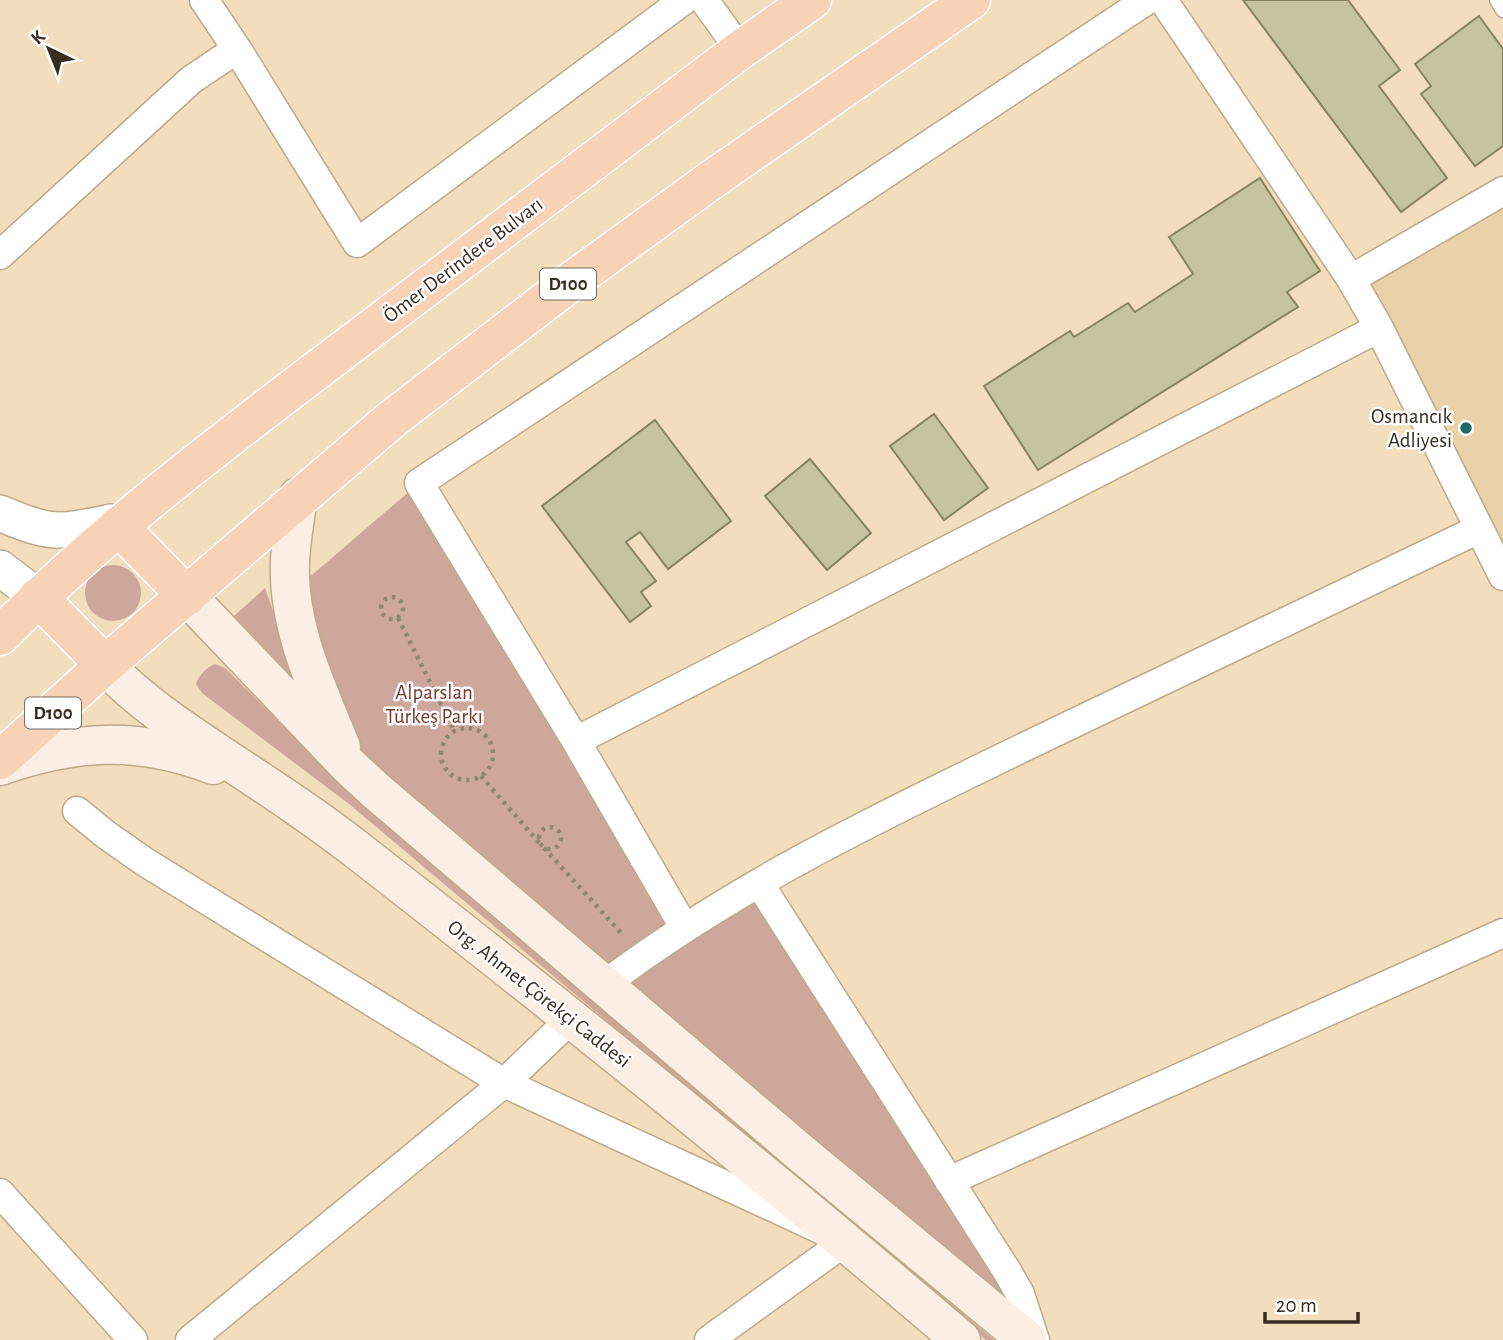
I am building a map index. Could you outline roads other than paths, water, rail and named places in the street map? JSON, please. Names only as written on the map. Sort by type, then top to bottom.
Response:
[{"type":"highway","name":"Ömer Derindere Bulvarı","points":[[0,636],[38,597],[118,526],[206,455],[740,50],[812,0]]},
{"type":"highway","name":"D100","points":[[0,763],[106,665],[392,419],[572,281],[714,178],[971,0]]},
{"type":"highway","points":[[118,526],[187,596]]},
{"type":"highway","points":[[38,597],[106,665]]},
{"type":"main road","points":[[298,498],[290,564],[295,617],[312,675],[348,765]]},
{"type":"main road","points":[[187,596],[348,765],[802,1154],[1027,1340]]},
{"type":"main road","name":"Org. Ahmet Çörekçi Caddesi","points":[[106,665],[163,717],[290,801],[352,846],[572,1018],[846,1241],[961,1340]]},
{"type":"main road","points":[[0,763],[61,748],[120,743],[145,746],[166,749],[208,763],[290,801]]},
{"type":"street","points":[[204,0],[357,243],[684,0]]},
{"type":"street","points":[[704,0],[740,50]]},
{"type":"street","points":[[684,928],[576,741],[419,484],[1147,0]]},
{"type":"street","points":[[1163,0],[1351,279],[1379,328],[1503,576]]},
{"type":"street","points":[[0,255],[191,80],[237,49]]},
{"type":"street","points":[[1351,279],[1503,191]]},
{"type":"street","points":[[576,741],[1379,328]]},
{"type":"street","points":[[0,513],[21,523],[51,531],[70,531],[111,522],[118,526]]},
{"type":"street","points":[[604,985],[684,928],[876,818],[1479,529]]},
{"type":"street","points":[[0,568],[38,597]]},
{"type":"street","points":[[77,811],[145,862],[503,1083],[846,1241],[709,1340]]},
{"type":"street","points":[[759,883],[1014,1283],[1035,1340]]},
{"type":"street","points":[[949,1181],[1503,933]]},
{"type":"street","points":[[190,1340],[503,1083],[572,1018]]},
{"type":"street","points":[[0,1193],[133,1340]]},
{"type":"lane","points":[[1497,0],[1503,10]]},
{"type":"place","name":"Osmancık Adliyesi","points":[[1466,428]]},
{"type":"park label","name":"Alparslan Türkeş Parkı","points":[[434,704]]}]
